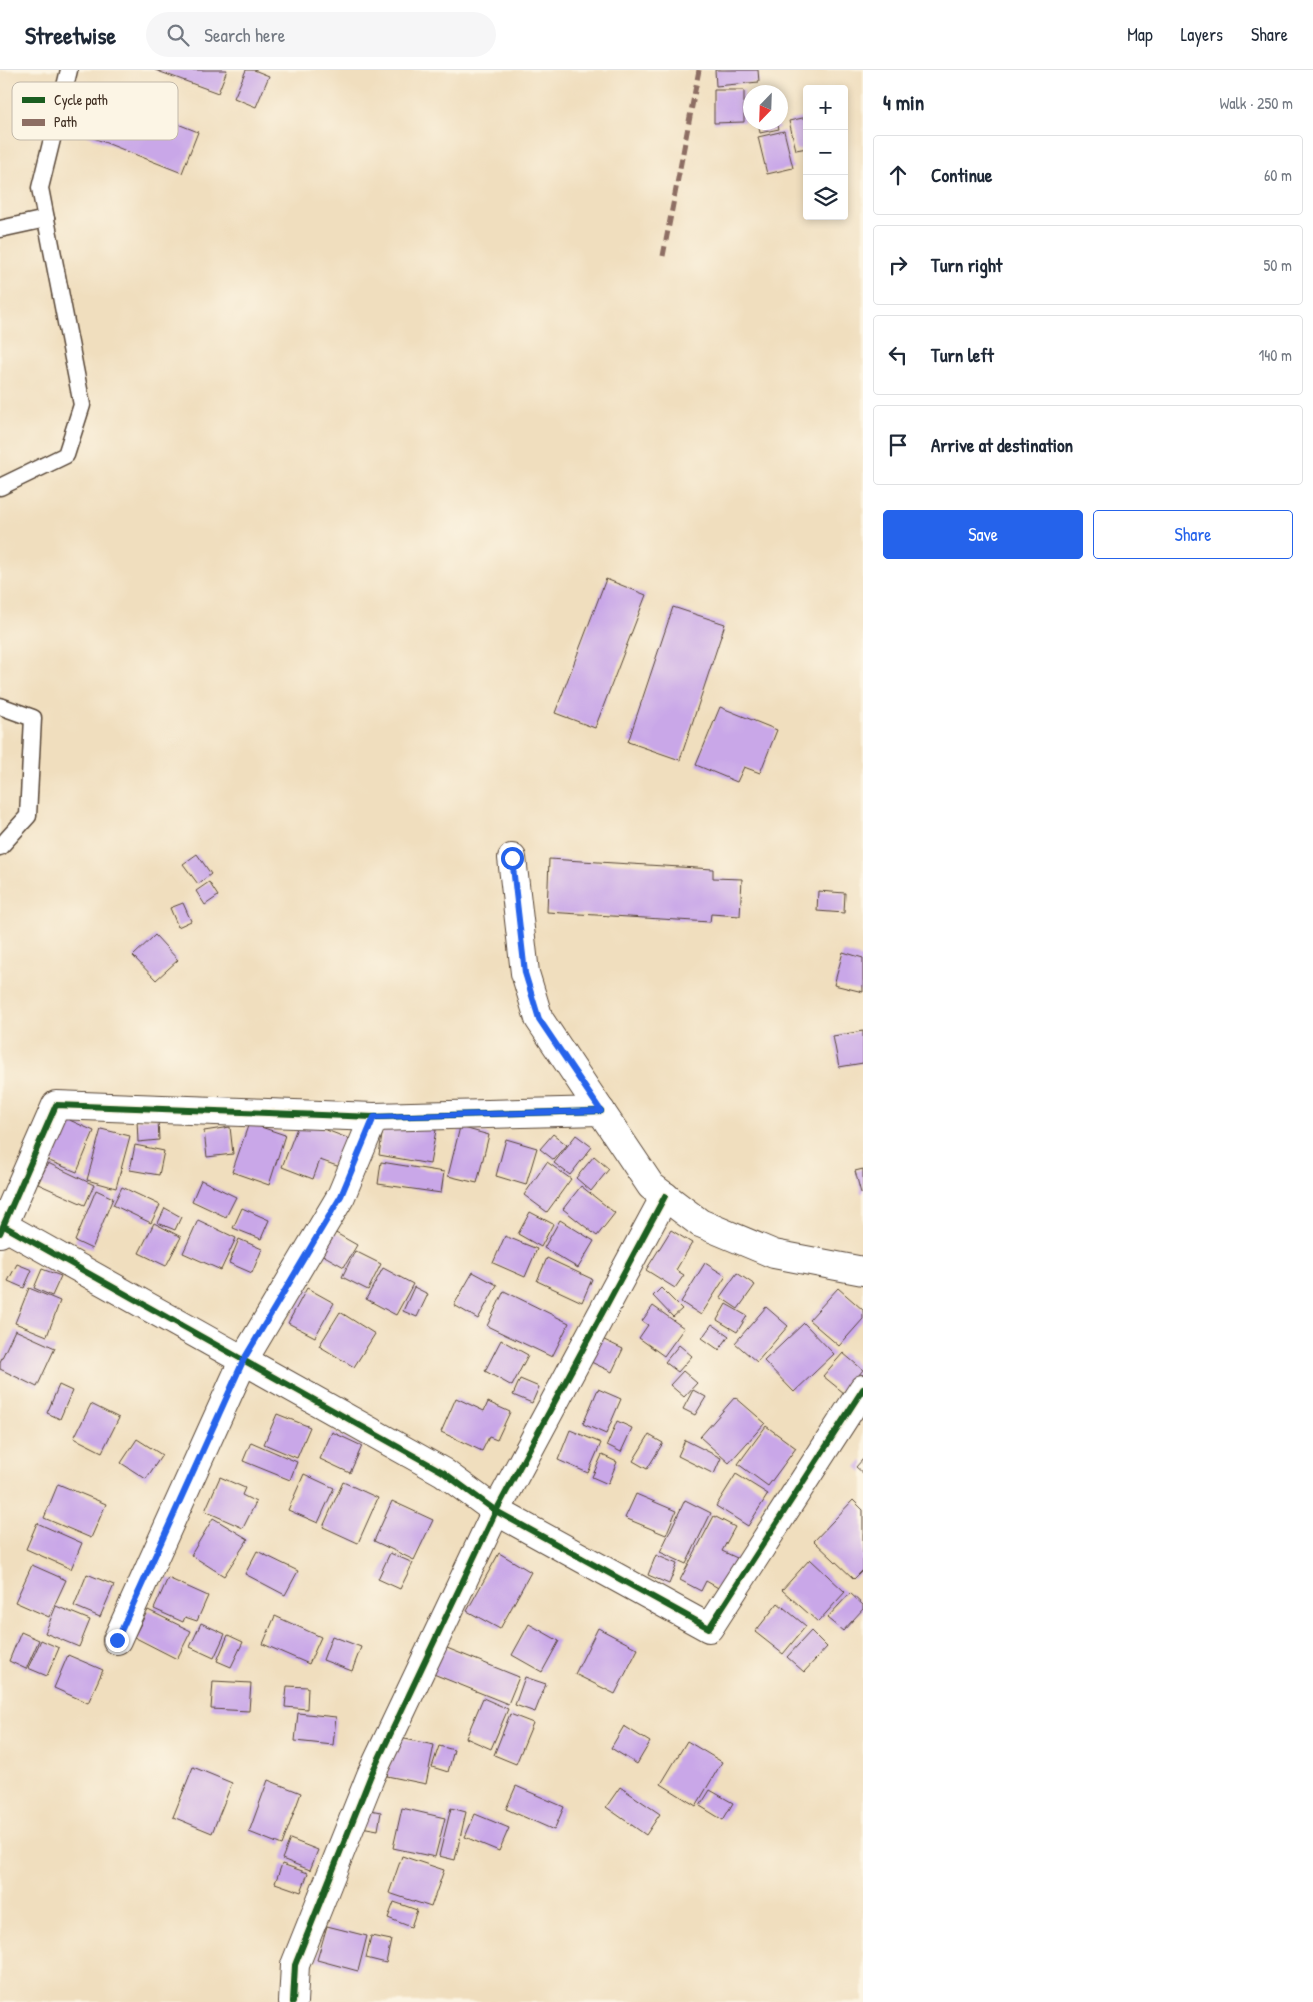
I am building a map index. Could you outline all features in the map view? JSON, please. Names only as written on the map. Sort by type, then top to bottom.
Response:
[{"type":"street","points":[[512,858],[525,973],[539,1019],[651,1186],[700,1223],[774,1254],[863,1271]]},
{"type":"street","points":[[601,1111],[374,1117],[56,1105],[2,1230],[244,1359],[443,1472],[496,1511],[709,1628],[863,1389]]},
{"type":"street","points":[[117,1640],[244,1359],[341,1196],[374,1117]]},
{"type":"street","points":[[293,2002],[295,1965],[371,1775],[496,1511],[665,1196]]},
{"type":"lane","points":[[0,487],[66,455],[82,405],[40,188],[52,140]]},
{"type":"lane","points":[[0,229],[46,219]]},
{"type":"lane","points":[[0,706],[33,718],[28,816],[0,847]]},
{"type":"building","points":[[155,70],[227,70],[218,93]]},
{"type":"building","points":[[246,70],[254,70],[269,76],[256,107],[234,98]]},
{"type":"building","points":[[715,70],[758,70],[759,82],[716,86]]},
{"type":"building","points":[[714,90],[743,90],[743,122],[714,123]]},
{"type":"building","points":[[803,118],[803,149],[796,150],[789,121]]},
{"type":"building","points":[[178,124],[198,132],[182,173],[99,140],[178,140]]},
{"type":"building","points":[[759,130],[774,130],[760,133]]},
{"type":"building","points":[[784,131],[793,168],[767,174],[758,137]]},
{"type":"building","points":[[606,579],[646,595],[595,728],[555,713]]},
{"type":"building","points":[[673,607],[725,624],[680,760],[628,742]]},
{"type":"building","points":[[720,707],[777,730],[760,773],[744,767],[737,782],[696,765]]},
{"type":"building","points":[[197,854],[211,874],[198,884],[183,864]]},
{"type":"building","points":[[549,859],[713,869],[713,878],[742,879],[740,916],[711,914],[710,922],[547,912]]},
{"type":"building","points":[[209,882],[218,896],[205,905],[196,891]]},
{"type":"building","points":[[818,891],[845,893],[844,913],[817,911]]},
{"type":"building","points":[[183,903],[191,921],[178,927],[170,908]]},
{"type":"building","points":[[155,935],[178,960],[156,980],[133,956]]},
{"type":"building","points":[[843,952],[863,958],[863,992],[834,985]]},
{"type":"building","points":[[863,1031],[863,1063],[839,1067],[833,1036]]},
{"type":"building","points":[[65,1118],[94,1131],[77,1172],[47,1160]]},
{"type":"building","points":[[158,1119],[159,1140],[138,1142],[137,1120]]},
{"type":"building","points":[[300,1120],[350,1139],[340,1167],[320,1160],[313,1179],[282,1167]]},
{"type":"building","points":[[384,1121],[436,1130],[430,1164],[379,1155]]},
{"type":"building","points":[[249,1123],[285,1135],[269,1185],[232,1172]]},
{"type":"building","points":[[230,1127],[233,1154],[207,1157],[204,1131]]},
{"type":"building","points":[[460,1127],[489,1135],[477,1183],[448,1176]]},
{"type":"building","points":[[101,1129],[130,1136],[116,1188],[87,1180]]},
{"type":"building","points":[[553,1134],[567,1145],[554,1160],[540,1149]]},
{"type":"building","points":[[576,1135],[592,1147],[570,1175],[554,1163]]},
{"type":"building","points":[[506,1139],[537,1148],[526,1185],[496,1176]]},
{"type":"building","points":[[135,1145],[164,1151],[159,1175],[130,1170]]},
{"type":"building","points":[[594,1156],[609,1169],[591,1191],[576,1178]]},
{"type":"building","points":[[381,1162],[444,1172],[441,1193],[378,1184]]},
{"type":"building","points":[[547,1162],[571,1179],[547,1212],[524,1195]]},
{"type":"building","points":[[48,1163],[94,1185],[85,1205],[38,1184]]},
{"type":"building","points":[[863,1169],[863,1193],[861,1193],[855,1171]]},
{"type":"building","points":[[201,1180],[236,1197],[226,1217],[192,1201]]},
{"type":"building","points":[[581,1186],[615,1213],[597,1236],[563,1209]]},
{"type":"building","points":[[122,1187],[160,1205],[151,1223],[113,1205]]},
{"type":"building","points":[[96,1190],[113,1198],[92,1249],[75,1241]]},
{"type":"building","points":[[165,1208],[181,1217],[175,1230],[158,1223]]},
{"type":"building","points":[[242,1208],[269,1220],[261,1239],[233,1228]]},
{"type":"building","points":[[530,1212],[553,1224],[541,1247],[518,1234]]},
{"type":"building","points":[[198,1220],[236,1238],[221,1270],[183,1253]]},
{"type":"building","points":[[560,1220],[594,1241],[578,1268],[544,1248]]},
{"type":"building","points":[[154,1223],[181,1237],[166,1266],[139,1253]]},
{"type":"building","points":[[671,1230],[692,1243],[676,1270],[684,1275],[675,1288],[646,1270]]},
{"type":"building","points":[[334,1232],[357,1245],[344,1267],[321,1254]]},
{"type":"building","points":[[505,1236],[537,1249],[525,1277],[493,1263]]},
{"type":"building","points":[[239,1239],[262,1249],[252,1273],[229,1263]]},
{"type":"building","points":[[355,1251],[381,1264],[368,1290],[342,1277]]},
{"type":"building","points":[[547,1258],[592,1279],[582,1302],[537,1281]]},
{"type":"building","points":[[705,1263],[726,1276],[701,1315],[681,1302]]},
{"type":"building","points":[[17,1264],[32,1270],[24,1288],[8,1281]]},
{"type":"building","points":[[383,1268],[413,1284],[396,1315],[366,1299]]},
{"type":"building","points":[[42,1269],[61,1276],[52,1296],[34,1288]]},
{"type":"building","points":[[473,1272],[497,1285],[478,1319],[454,1305]]},
{"type":"building","points":[[737,1273],[755,1285],[738,1309],[720,1297]]},
{"type":"building","points":[[414,1287],[428,1294],[417,1317],[403,1311]]},
{"type":"building","points":[[29,1288],[60,1301],[47,1336],[15,1323]]},
{"type":"building","points":[[307,1288],[334,1303],[315,1337],[288,1323]]},
{"type":"building","points":[[661,1288],[682,1309],[673,1317],[653,1296]]},
{"type":"building","points":[[838,1288],[863,1310],[863,1319],[839,1346],[809,1320]]},
{"type":"building","points":[[504,1291],[569,1323],[552,1357],[487,1326]]},
{"type":"building","points":[[726,1304],[747,1316],[737,1332],[717,1320]]},
{"type":"building","points":[[653,1306],[684,1328],[664,1356],[639,1338],[648,1325],[642,1321]]},
{"type":"building","points":[[766,1307],[788,1326],[757,1362],[735,1343]]},
{"type":"building","points":[[340,1312],[375,1334],[354,1367],[319,1346]]},
{"type":"building","points":[[804,1323],[834,1354],[794,1392],[764,1361]]},
{"type":"building","points":[[712,1324],[729,1336],[719,1350],[702,1338]]},
{"type":"building","points":[[15,1330],[55,1348],[37,1387],[0,1369],[0,1362]]},
{"type":"building","points":[[600,1338],[623,1349],[612,1372],[589,1361]]},
{"type":"building","points":[[501,1340],[528,1355],[512,1386],[485,1371]]},
{"type":"building","points":[[679,1345],[692,1356],[678,1372],[665,1362]]},
{"type":"building","points":[[843,1353],[863,1370],[844,1393],[823,1376]]},
{"type":"building","points":[[683,1371],[697,1383],[684,1397],[670,1385]]},
{"type":"building","points":[[520,1379],[539,1387],[532,1403],[513,1395]]},
{"type":"building","points":[[59,1385],[72,1391],[60,1419],[47,1413]]},
{"type":"building","points":[[598,1389],[621,1399],[606,1434],[583,1424]]},
{"type":"building","points":[[693,1390],[706,1397],[695,1415],[683,1409]]},
{"type":"building","points":[[735,1397],[765,1423],[729,1463],[700,1437]]},
{"type":"building","points":[[456,1398],[484,1411],[488,1402],[510,1412],[497,1440],[489,1437],[482,1451],[441,1432]]},
{"type":"building","points":[[91,1404],[119,1418],[102,1452],[74,1438]]},
{"type":"building","points":[[277,1414],[310,1427],[297,1458],[264,1444]]},
{"type":"building","points":[[617,1421],[632,1428],[621,1452],[607,1445]]},
{"type":"building","points":[[766,1426],[796,1448],[768,1486],[738,1464]]},
{"type":"building","points":[[570,1430],[601,1443],[588,1473],[558,1460]]},
{"type":"building","points":[[332,1432],[362,1446],[350,1473],[320,1459]]},
{"type":"building","points":[[649,1435],[663,1443],[647,1469],[633,1461]]},
{"type":"building","points":[[137,1439],[162,1455],[146,1479],[121,1463]]},
{"type":"building","points":[[685,1440],[721,1458],[714,1474],[678,1456]]},
{"type":"building","points":[[251,1442],[297,1462],[290,1480],[243,1461]]},
{"type":"building","points":[[602,1455],[617,1462],[608,1484],[592,1477]]},
{"type":"building","points":[[863,1459],[863,1473],[856,1467]]},
{"type":"building","points":[[304,1474],[334,1488],[318,1523],[288,1510]]},
{"type":"building","points":[[736,1474],[768,1494],[748,1526],[716,1506]]},
{"type":"building","points":[[220,1477],[245,1488],[242,1495],[256,1502],[243,1528],[205,1511]]},
{"type":"building","points":[[343,1482],[378,1498],[358,1543],[323,1527]]},
{"type":"building","points":[[58,1484],[106,1504],[91,1538],[44,1518]]},
{"type":"building","points":[[636,1494],[676,1511],[666,1535],[625,1518]]},
{"type":"building","points":[[685,1500],[711,1513],[686,1564],[660,1552]]},
{"type":"building","points":[[853,1500],[863,1510],[863,1570],[854,1579],[814,1541]]},
{"type":"building","points":[[392,1501],[433,1520],[414,1560],[374,1541]]},
{"type":"building","points":[[714,1516],[735,1527],[722,1551],[737,1558],[720,1589],[706,1581],[701,1591],[680,1580]]},
{"type":"building","points":[[213,1518],[248,1539],[224,1576],[191,1555]]},
{"type":"building","points":[[37,1523],[82,1543],[71,1569],[26,1549]]},
{"type":"building","points":[[257,1551],[298,1571],[285,1595],[245,1574]]},
{"type":"building","points":[[390,1553],[413,1563],[400,1589],[378,1579]]},
{"type":"building","points":[[499,1553],[531,1572],[500,1629],[467,1611]]},
{"type":"building","points":[[656,1555],[677,1564],[669,1584],[648,1575]]},
{"type":"building","points":[[810,1559],[845,1592],[818,1622],[782,1590]]},
{"type":"building","points":[[32,1565],[66,1580],[49,1617],[15,1602]]},
{"type":"building","points":[[87,1574],[114,1585],[100,1617],[74,1606]]},
{"type":"building","points":[[168,1578],[208,1596],[197,1621],[185,1617],[183,1622],[154,1609]]},
{"type":"building","points":[[850,1593],[863,1605],[863,1609],[843,1631],[827,1618]]},
{"type":"building","points":[[778,1603],[806,1626],[783,1654],[755,1632]]},
{"type":"building","points":[[56,1606],[90,1620],[79,1647],[45,1633]]},
{"type":"building","points":[[148,1610],[191,1631],[177,1659],[134,1637]]},
{"type":"building","points":[[275,1616],[321,1637],[309,1664],[263,1644]]},
{"type":"building","points":[[201,1623],[225,1634],[214,1658],[190,1647]]},
{"type":"building","points":[[529,1624],[559,1641],[542,1672],[512,1655]]},
{"type":"building","points":[[598,1628],[638,1649],[615,1694],[575,1674]]},
{"type":"building","points":[[811,1631],[827,1647],[804,1672],[787,1657]]},
{"type":"building","points":[[21,1632],[39,1640],[26,1669],[9,1661]]},
{"type":"building","points":[[228,1635],[243,1642],[231,1667],[217,1661]]},
{"type":"building","points":[[332,1636],[361,1647],[352,1671],[323,1660]]},
{"type":"building","points":[[41,1640],[59,1648],[47,1676],[28,1668]]},
{"type":"building","points":[[442,1646],[519,1677],[508,1704],[431,1673]]},
{"type":"building","points":[[68,1655],[103,1670],[88,1703],[54,1688]]},
{"type":"building","points":[[525,1677],[546,1684],[535,1712],[515,1705]]},
{"type":"building","points":[[213,1681],[251,1683],[249,1711],[211,1709]]},
{"type":"building","points":[[287,1686],[308,1687],[307,1709],[285,1707]]},
{"type":"building","points":[[483,1698],[508,1709],[491,1749],[466,1738]]},
{"type":"building","points":[[298,1713],[336,1717],[333,1745],[295,1741]]},
{"type":"building","points":[[510,1714],[533,1723],[516,1764],[494,1755]]},
{"type":"building","points":[[624,1726],[650,1742],[637,1764],[611,1748]]},
{"type":"building","points":[[395,1737],[434,1745],[426,1784],[387,1776]]},
{"type":"building","points":[[687,1741],[722,1762],[696,1806],[661,1784]]},
{"type":"building","points":[[439,1746],[454,1750],[448,1772],[432,1767]]},
{"type":"building","points":[[193,1767],[232,1783],[212,1833],[173,1817]]},
{"type":"building","points":[[268,1780],[301,1793],[282,1845],[249,1832]]},
{"type":"building","points":[[516,1786],[564,1807],[554,1830],[506,1809]]},
{"type":"building","points":[[620,1787],[660,1814],[646,1835],[606,1807]]},
{"type":"building","points":[[710,1790],[733,1803],[723,1820],[700,1806]]},
{"type":"building","points":[[402,1808],[445,1818],[435,1857],[393,1848]]},
{"type":"building","points":[[451,1808],[466,1812],[455,1860],[439,1856]]},
{"type":"building","points":[[364,1809],[381,1812],[378,1830],[361,1827]]},
{"type":"building","points":[[475,1814],[509,1828],[499,1851],[465,1837]]},
{"type":"building","points":[[290,1839],[318,1850],[310,1870],[282,1859]]},
{"type":"building","points":[[402,1856],[444,1870],[431,1907],[389,1893]]},
{"type":"building","points":[[282,1864],[308,1873],[301,1892],[275,1883]]},
{"type":"building","points":[[394,1902],[417,1910],[411,1927],[388,1918]]},
{"type":"building","points":[[327,1926],[367,1936],[358,1971],[317,1960]]},
{"type":"building","points":[[371,1936],[391,1940],[386,1963],[366,1958]]},
{"type":"marked path","points":[[663,256],[699,70]]},
{"type":"cycle path","points":[[0,1233],[56,1105],[374,1117],[601,1111]]},
{"type":"cycle path","points":[[293,2002],[295,1965],[371,1775],[496,1511],[665,1196]]},
{"type":"cycle path","points":[[4,1226],[443,1472],[496,1511],[709,1628],[863,1389]]},
{"type":"route","points":[[117,1640],[244,1359],[341,1196],[374,1117],[601,1111],[539,1019],[525,973],[512,858]]}]
